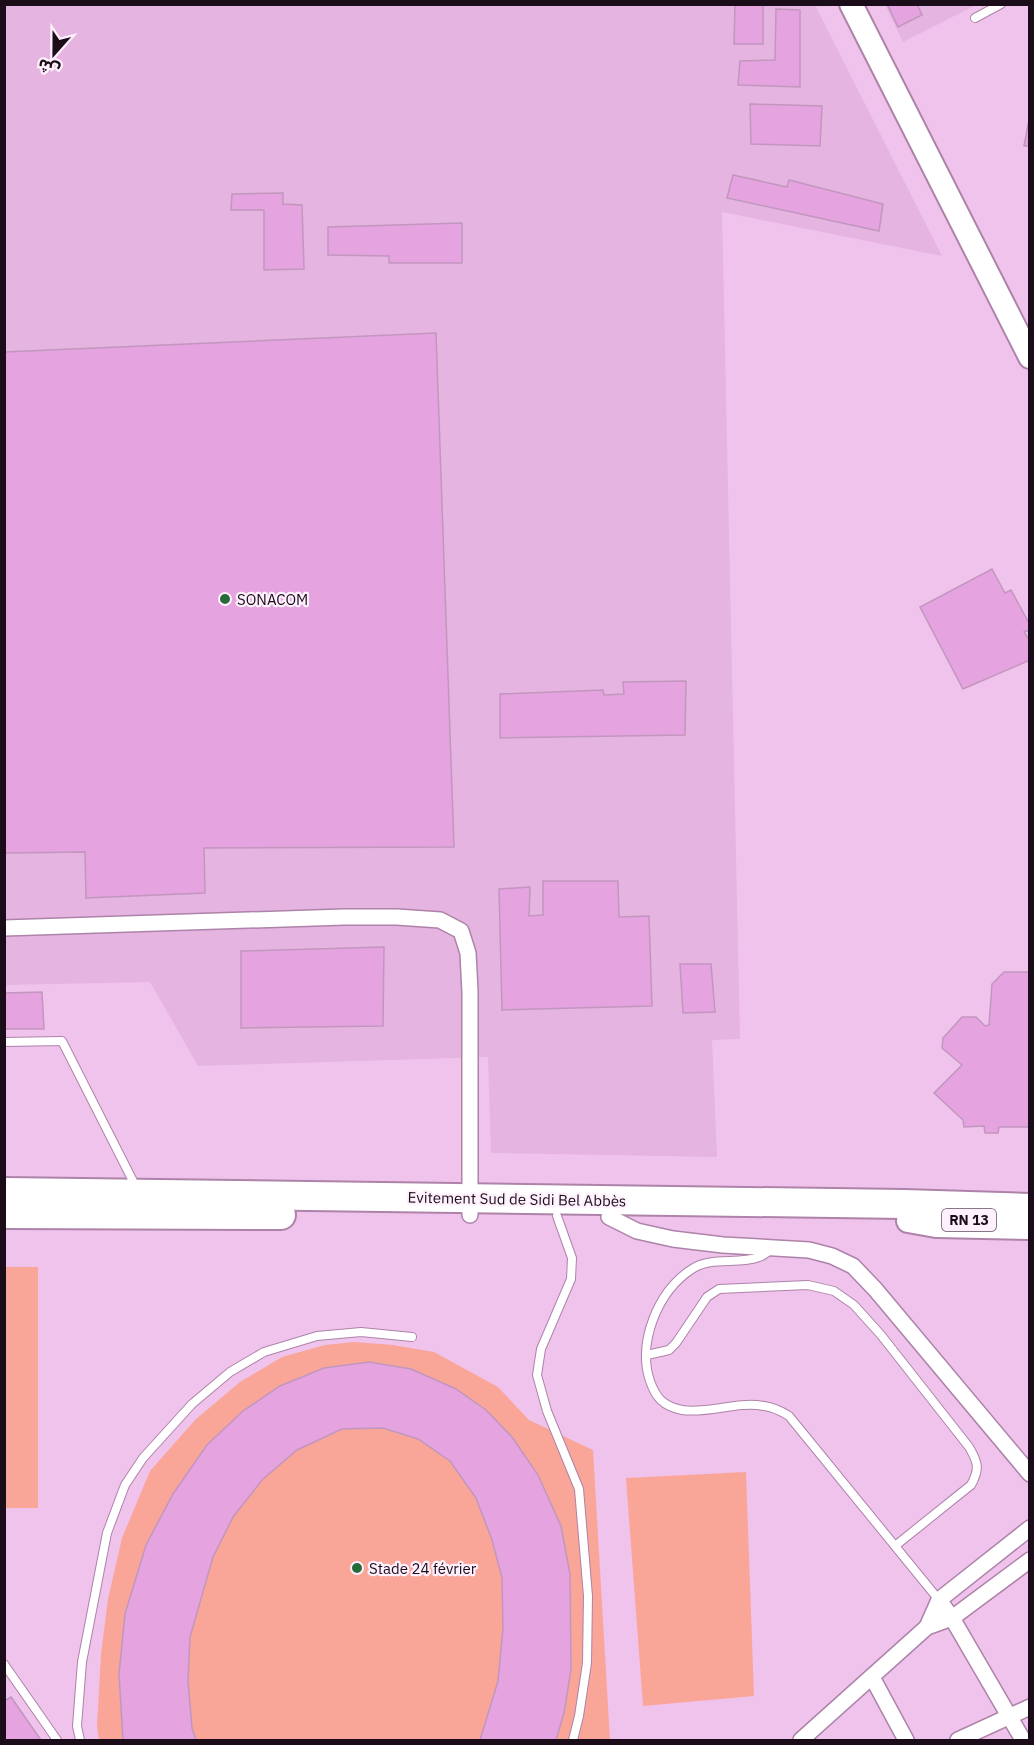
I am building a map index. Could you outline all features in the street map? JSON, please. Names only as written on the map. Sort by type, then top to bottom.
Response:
[{"type":"highway","name":"Evitement Sud de Sidi Bel Abbès","points":[[4,1192],[145,1204],[470,1207],[583,1211],[906,1212],[1029,1208]]},
{"type":"highway","name":"Evitement Sud de Sidi Bel Abbès","points":[[4,1214],[145,1204]]},
{"type":"highway","name":"RN 13","points":[[906,1212],[1029,1220]]},
{"type":"main road","points":[[851,4],[1029,357]]},
{"type":"main road","points":[[906,1212],[942,1199],[1029,1200]]},
{"type":"main road","points":[[906,1212],[936,1226],[1029,1228]]},
{"type":"street","points":[[4,928],[397,917],[440,920],[461,931],[468,952],[470,992],[470,1207]]},
{"type":"street","points":[[583,1211],[637,1230],[673,1239],[723,1245],[809,1250],[832,1256],[853,1266],[875,1289],[1029,1474]]},
{"type":"street","points":[[927,1627],[939,1600],[1029,1528]]},
{"type":"street","points":[[801,1740],[927,1627],[952,1618],[1029,1560]]},
{"type":"street","points":[[939,1600],[952,1618],[1023,1740]]},
{"type":"street","points":[[872,1677],[906,1740]]},
{"type":"street","points":[[958,1740],[1029,1707]]},
{"type":"lane","points":[[975,18],[1001,4]]},
{"type":"lane","points":[[4,1042],[62,1041],[145,1204]]},
{"type":"lane","points":[[573,1740],[587,1663],[588,1596],[579,1489],[547,1411],[537,1375],[541,1349],[571,1279],[572,1258],[583,1211]]},
{"type":"lane","points":[[774,1248],[758,1257],[738,1261],[710,1262],[694,1267],[669,1292],[657,1312],[647,1342],[647,1372],[656,1397],[681,1410],[762,1405],[789,1416],[939,1600]]},
{"type":"lane","points":[[647,1355],[669,1350],[707,1297],[719,1289],[808,1285],[834,1291],[854,1305],[969,1446],[976,1459],[977,1474],[971,1485],[895,1546]]},
{"type":"lane","points":[[80,1740],[77,1726],[82,1662],[107,1533],[125,1485],[143,1458],[192,1404],[230,1372],[264,1352],[317,1336],[361,1332],[412,1337]]},
{"type":"lane","points":[[4,1664],[57,1740]]},
{"type":"shaded area","points":[[4,5],[815,5],[942,256],[722,212],[740,1039],[712,1040],[717,1157],[491,1153],[488,1057],[198,1066],[150,982],[5,985]]},
{"type":"shaded area","points":[[885,5],[976,5],[903,42]]},
{"type":"shaded area","points":[[5,1267],[38,1267],[38,1508],[5,1508]]},
{"type":"shaded area","name":"Stade 24 février","points":[[354,1342],[393,1345],[434,1352],[498,1387],[529,1420],[593,1450],[610,1740],[99,1740],[97,1726],[101,1654],[108,1599],[122,1538],[150,1471],[195,1420],[240,1382],[282,1357],[325,1345]]},
{"type":"shaded area","points":[[746,1472],[754,1696],[643,1706],[626,1478]]},
{"type":"building","points":[[735,4],[763,4],[763,44],[734,44]]},
{"type":"building","points":[[887,4],[917,4],[922,15],[898,27]]},
{"type":"building","points":[[776,9],[800,10],[800,87],[738,85],[740,61],[775,60]]},
{"type":"building","points":[[750,104],[822,106],[820,146],[751,144]]},
{"type":"building","points":[[1030,114],[1030,146],[1024,146]]},
{"type":"building","points":[[733,175],[787,187],[789,180],[883,204],[879,231],[727,198]]},
{"type":"building","points":[[283,193],[283,204],[302,205],[304,269],[264,270],[264,210],[231,210],[232,194]]},
{"type":"building","points":[[462,223],[462,263],[389,263],[389,256],[328,255],[328,227]]},
{"type":"building","name":"SONACOM","points":[[436,333],[454,847],[204,848],[205,893],[86,898],[85,852],[4,853],[4,352]]},
{"type":"building","points":[[992,569],[1005,593],[1011,590],[1030,625],[1030,630],[1024,632],[1030,641],[1030,660],[963,689],[920,607]]},
{"type":"building","points":[[686,681],[685,735],[500,738],[500,694],[603,690],[604,695],[624,694],[623,682]]},
{"type":"building","points":[[543,881],[618,881],[619,917],[649,916],[652,1006],[502,1010],[499,889],[530,887],[529,916],[543,915]]},
{"type":"building","points":[[384,947],[383,1026],[241,1028],[241,951]]},
{"type":"building","points":[[680,964],[711,964],[715,1012],[683,1013]]},
{"type":"building","points":[[1004,972],[1030,972],[1030,1127],[999,1127],[998,1133],[985,1133],[984,1126],[964,1127],[963,1120],[934,1093],[962,1065],[942,1048],[943,1038],[962,1017],[976,1017],[985,1026],[989,1025],[992,984]]},
{"type":"building","points":[[42,992],[44,1029],[4,1029],[4,993]]},
{"type":"building","points":[[369,1362],[411,1369],[456,1389],[486,1410],[512,1437],[538,1475],[561,1526],[570,1574],[571,1669],[564,1713],[556,1740],[480,1740],[498,1681],[503,1628],[502,1578],[492,1540],[476,1498],[450,1461],[418,1439],[383,1428],[342,1429],[297,1450],[263,1479],[233,1517],[213,1557],[190,1637],[188,1681],[192,1728],[196,1740],[123,1740],[119,1674],[125,1614],[146,1545],[173,1494],[207,1445],[243,1411],[280,1386],[324,1368]]},
{"type":"building","points":[[11,1697],[41,1740],[4,1740],[4,1701]]},
{"type":"place","name":"SONACOM","points":[[225,599]]},
{"type":"place","name":"Stade 24 février","points":[[357,1568]]}]
